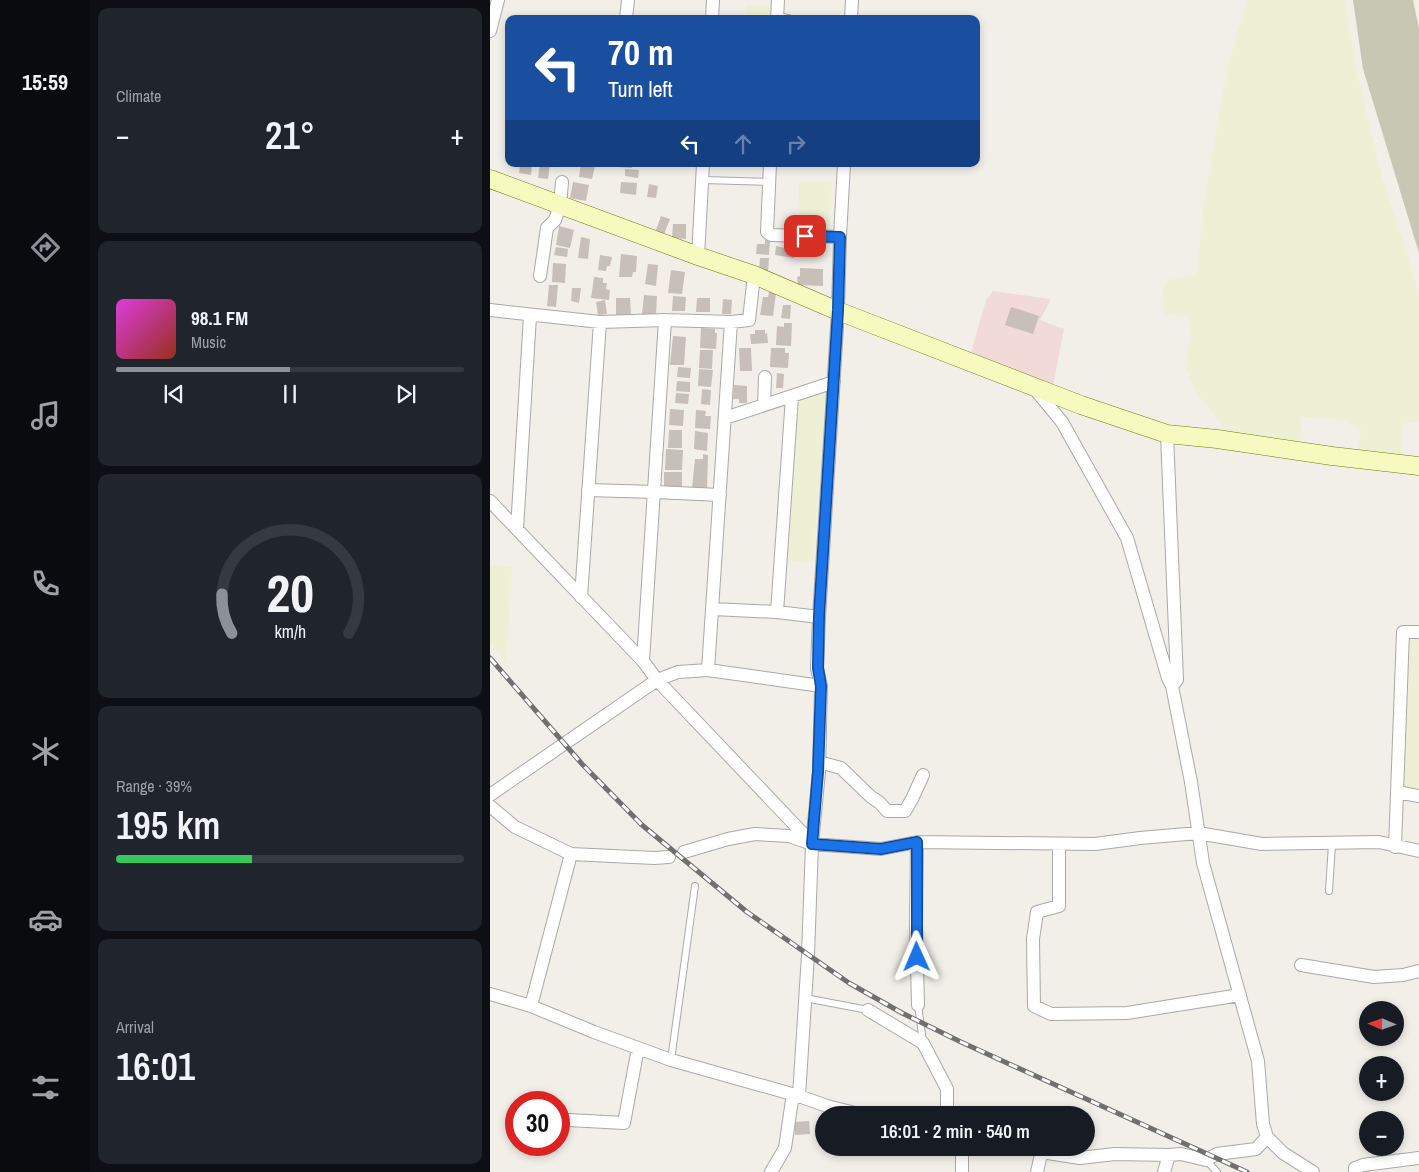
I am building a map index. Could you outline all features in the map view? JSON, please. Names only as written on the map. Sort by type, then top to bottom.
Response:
[{"type":"street","points":[[490,31],[498,0]]},
{"type":"street","points":[[626,15],[628,0]]},
{"type":"street","points":[[712,15],[713,0]]},
{"type":"street","points":[[777,15],[778,0]]},
{"type":"street","points":[[851,15],[852,0]]},
{"type":"street","points":[[698,256],[704,167]]},
{"type":"street","points":[[770,167],[767,232],[771,235],[840,237]]},
{"type":"street","points":[[799,1096],[812,844],[819,762],[821,686],[818,668],[819,616],[838,310],[844,167]]},
{"type":"street","points":[[490,179],[754,275],[1081,405],[1167,434],[1419,466]]},
{"type":"street","points":[[540,276],[547,228],[555,220],[560,205],[562,182]]},
{"type":"street","points":[[490,310],[530,316],[600,322],[665,320],[731,322],[749,320],[754,275]]},
{"type":"street","points":[[517,529],[530,316]]},
{"type":"street","points":[[643,661],[665,320]]},
{"type":"street","points":[[581,597],[600,322]]},
{"type":"street","points":[[708,670],[731,322]]},
{"type":"street","points":[[764,405],[765,377]]},
{"type":"street","points":[[725,418],[834,382]]},
{"type":"street","points":[[1033,386],[1062,422],[1127,538],[1172,686],[1191,782],[1203,863],[1258,1061],[1261,1108],[1267,1137],[1283,1153],[1313,1172]]},
{"type":"street","points":[[777,612],[792,396]]},
{"type":"street","points":[[1167,434],[1177,680],[1172,686]]},
{"type":"street","points":[[588,490],[720,495]]},
{"type":"street","points":[[490,501],[643,661],[657,680],[812,844]]},
{"type":"street","points":[[713,609],[819,616]]},
{"type":"street","points":[[1395,847],[1403,632],[1419,632]]},
{"type":"street","points":[[490,795],[657,680],[678,672],[708,670],[821,686]]},
{"type":"street","points":[[819,762],[841,768],[887,811],[905,811],[923,775]]},
{"type":"street","points":[[1397,792],[1419,796]]},
{"type":"street","points":[[490,806],[515,827],[572,854],[669,857]]},
{"type":"street","points":[[684,852],[728,839],[754,834],[789,836],[812,844],[881,849],[917,842],[1095,844],[1198,833],[1262,844],[1379,842],[1419,851]]},
{"type":"street","points":[[917,842],[918,1006]]},
{"type":"street","points":[[1059,844],[1059,906],[1037,912],[1032,939],[1034,1006],[1051,1014],[1128,1013],[1240,995]]},
{"type":"street","points":[[531,1006],[572,854]]},
{"type":"street","points":[[1301,965],[1374,977],[1403,975],[1419,971]]},
{"type":"street","points":[[490,994],[531,1006],[594,1032],[671,1060],[799,1096],[827,1106]]},
{"type":"street","points":[[868,1010],[923,1044],[947,1089],[947,1106]]},
{"type":"street","points":[[570,1120],[624,1123],[638,1048]]},
{"type":"street","points":[[771,1172],[785,1148],[792,1100],[799,1096]]},
{"type":"street","points":[[1067,1156],[1080,1158],[1115,1154],[1181,1154],[1206,1160],[1217,1154],[1256,1149],[1267,1137]]},
{"type":"street","points":[[1164,1172],[1169,1155]]},
{"type":"street","points":[[962,1156],[962,1172]]},
{"type":"street","points":[[1037,1172],[1041,1156]]},
{"type":"street","points":[[1355,1172],[1355,1168],[1363,1165],[1419,1158]]},
{"type":"lane","points":[[702,180],[769,182]]},
{"type":"lane","points":[[1329,891],[1332,844]]},
{"type":"lane","points":[[671,1060],[695,886]]},
{"type":"lane","points":[[805,998],[868,1010]]},
{"type":"lane","points":[[918,1006],[923,1044]]},
{"type":"lane","points":[[1206,1160],[1217,1172]]},
{"type":"shaded area","points":[[1247,0],[1345,0],[1357,72],[1380,170],[1419,292],[1419,422],[1403,424],[1400,459],[1358,454],[1361,429],[1352,426],[1346,420],[1302,417],[1299,446],[1232,436],[1195,391],[1184,363],[1192,335],[1188,316],[1164,314],[1163,289],[1168,280],[1196,275],[1206,188],[1228,65]]},
{"type":"shaded area","points":[[1353,0],[1413,0],[1419,29],[1419,253],[1363,69]]},
{"type":"shaded area","points":[[746,5],[773,5],[772,15],[745,15]]},
{"type":"shaded area","points":[[799,181],[832,183],[829,226],[799,229]]},
{"type":"shaded area","points":[[993,291],[1051,299],[1040,320],[1064,329],[1053,386],[970,356],[986,300]]},
{"type":"shaded area","points":[[824,391],[826,394],[813,563],[786,560],[795,401]]},
{"type":"shaded area","points":[[490,565],[512,567],[506,663],[490,643]]},
{"type":"shaded area","points":[[1408,635],[1419,635],[1419,793],[1401,790]]},
{"type":"building","points":[[520,167],[532,167],[531,175],[519,173]]},
{"type":"building","points":[[540,167],[550,167],[548,179],[538,178]]},
{"type":"building","points":[[581,167],[595,167],[592,179],[579,177]]},
{"type":"building","points":[[625,169],[639,170],[638,178],[625,176]]},
{"type":"building","points":[[573,182],[589,185],[586,201],[570,198]]},
{"type":"building","points":[[621,182],[637,183],[636,195],[620,193]]},
{"type":"building","points":[[649,184],[658,186],[656,198],[647,197]]},
{"type":"building","points":[[661,216],[670,219],[664,234],[656,230]]},
{"type":"building","points":[[673,224],[686,224],[686,239],[672,238]]},
{"type":"building","points":[[559,226],[574,230],[570,248],[556,245]]},
{"type":"building","points":[[581,237],[590,239],[588,259],[578,258]]},
{"type":"building","points":[[785,238],[794,239],[794,258],[775,255],[776,246],[785,248]]},
{"type":"building","points":[[765,239],[770,240],[769,255],[756,254],[757,244],[765,244]]},
{"type":"building","points":[[556,247],[568,249],[567,257],[554,255]]},
{"type":"building","points":[[621,254],[637,256],[636,272],[633,272],[632,277],[619,277]]},
{"type":"building","points":[[600,255],[612,257],[610,266],[607,266],[606,271],[598,270]]},
{"type":"building","points":[[760,258],[769,258],[768,272],[759,271]]},
{"type":"building","points":[[553,263],[566,264],[565,283],[552,282]]},
{"type":"building","points":[[648,264],[658,265],[656,286],[645,284]]},
{"type":"building","points":[[800,268],[823,269],[823,286],[798,285],[797,277],[800,276]]},
{"type":"building","points":[[671,270],[685,272],[682,294],[668,293]]},
{"type":"building","points":[[594,277],[603,278],[603,283],[607,283],[606,289],[610,290],[609,300],[591,298]]},
{"type":"building","points":[[549,285],[558,285],[556,307],[547,306]]},
{"type":"building","points":[[572,288],[581,288],[579,303],[571,301]]},
{"type":"building","points":[[769,292],[776,293],[773,316],[760,315],[763,297],[768,297]]},
{"type":"building","points":[[644,295],[657,296],[656,315],[642,314]]},
{"type":"building","points":[[673,296],[686,297],[685,311],[672,311]]},
{"type":"building","points":[[616,298],[630,298],[631,315],[616,315]]},
{"type":"building","points":[[697,298],[710,298],[710,312],[696,312]]},
{"type":"building","points":[[723,299],[732,300],[731,314],[722,314]]},
{"type":"building","points":[[605,300],[607,314],[598,315],[596,302]]},
{"type":"building","points":[[783,305],[791,305],[790,319],[781,318]]},
{"type":"building","points":[[1011,307],[1039,316],[1033,334],[1005,325]]},
{"type":"building","points":[[784,323],[792,323],[791,346],[776,345],[777,326],[784,327]]},
{"type":"building","points":[[701,328],[715,329],[715,333],[717,333],[716,349],[700,348]]},
{"type":"building","points":[[755,330],[765,330],[768,343],[751,344],[750,334],[755,334]]},
{"type":"building","points":[[673,336],[686,337],[684,365],[670,365]]},
{"type":"building","points":[[739,348],[751,348],[752,371],[740,371]]},
{"type":"building","points":[[771,348],[785,348],[785,353],[789,353],[788,368],[770,367]]},
{"type":"building","points":[[700,350],[713,350],[712,369],[699,368]]},
{"type":"building","points":[[678,367],[691,368],[690,378],[677,377]]},
{"type":"building","points":[[699,369],[713,370],[711,387],[698,386]]},
{"type":"building","points":[[777,373],[784,374],[783,388],[776,388]]},
{"type":"building","points":[[677,381],[690,382],[690,392],[676,391]]},
{"type":"building","points":[[734,385],[747,386],[747,403],[739,403],[739,399],[733,399]]},
{"type":"building","points":[[702,389],[711,390],[710,405],[701,404]]},
{"type":"building","points":[[676,393],[689,394],[688,404],[675,403]]},
{"type":"building","points":[[670,409],[684,410],[683,426],[669,425]]},
{"type":"building","points":[[696,410],[706,411],[705,416],[711,416],[710,429],[695,428]]},
{"type":"building","points":[[669,430],[682,430],[682,448],[668,448]]},
{"type":"building","points":[[695,431],[708,433],[707,451],[694,449]]},
{"type":"building","points":[[666,449],[683,450],[682,470],[665,470]]},
{"type":"building","points":[[703,454],[708,455],[707,490],[692,489],[695,459],[703,459]]},
{"type":"building","points":[[664,472],[682,472],[682,488],[664,487]]},
{"type":"building","points":[[809,1121],[810,1134],[795,1135],[794,1122]]},
{"type":"railway","points":[[490,658],[582,764],[642,825],[747,912],[849,983],[902,1013],[961,1042],[1247,1172]]},
{"type":"route","points":[[805,236],[840,237],[838,310],[819,616],[818,668],[821,686],[818,772],[812,844],[881,849],[917,842],[917,957]]}]
